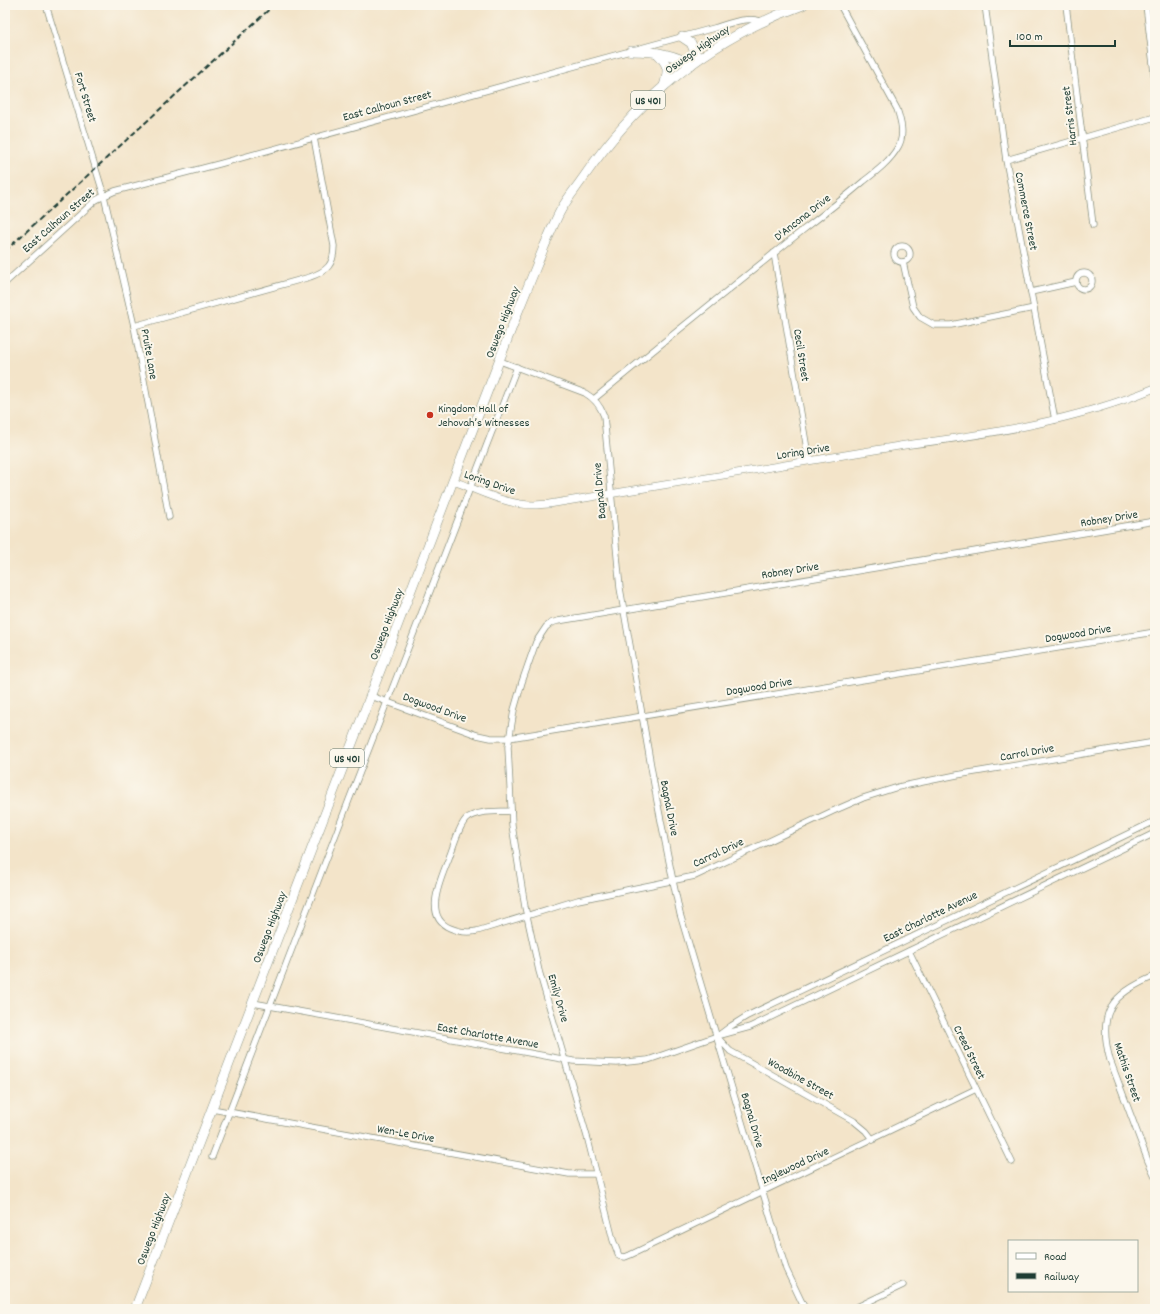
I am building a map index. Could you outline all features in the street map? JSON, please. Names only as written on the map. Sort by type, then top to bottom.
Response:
[{"type":"main road","name":"East Calhoun Street","points":[[761,21],[803,5]]},
{"type":"main road","name":"Oswego Highway","points":[[135,1309],[539,259],[562,208],[607,145],[630,119],[664,86],[720,44],[761,21]]},
{"type":"main road","points":[[682,37],[691,43],[698,59]]},
{"type":"main road","points":[[631,51],[658,53],[680,59],[690,65]]},
{"type":"main road","points":[[658,53],[667,64],[667,76],[664,86]]},
{"type":"street","name":"Fort Street","points":[[46,5],[104,196]]},
{"type":"street","name":"D'Ancona Drive","points":[[594,399],[890,158],[900,141],[901,120],[898,109],[840,5]]},
{"type":"street","name":"Commerce Street","points":[[986,5],[1006,160],[1055,420]]},
{"type":"street","name":"Harris Street","points":[[1066,5],[1093,225]]},
{"type":"street","points":[[1146,5],[1155,81]]},
{"type":"street","name":"East Calhoun Street","points":[[5,283],[83,212],[104,196],[115,191],[682,37],[748,20],[756,19],[761,21]]},
{"type":"street","points":[[1006,160],[1155,118]]},
{"type":"street","points":[[134,326],[320,274],[329,267],[333,258],[334,246],[314,138]]},
{"type":"street","name":"Pruite Lane","points":[[104,196],[134,326],[169,517]]},
{"type":"street","name":"Cecil Street","points":[[774,253],[809,461]]},
{"type":"street","points":[[903,262],[913,307],[920,317],[934,325],[951,325],[1034,308]]},
{"type":"street","points":[[1031,292],[1076,282]]},
{"type":"street","points":[[500,361],[585,393],[594,399]]},
{"type":"street","points":[[212,1157],[517,367]]},
{"type":"street","name":"Loring Drive","points":[[454,482],[504,500],[533,505],[611,494],[905,445],[962,438],[1021,428],[1107,406],[1155,388]]},
{"type":"street","name":"Bagnal Drive","points":[[594,399],[602,410],[605,423],[617,567],[642,716],[680,914],[786,1269],[805,1309]]},
{"type":"street","name":"Robney Drive","points":[[509,738],[514,710],[531,655],[542,631],[551,623],[624,609],[1155,521]]},
{"type":"street","name":"Dogwood Drive","points":[[371,696],[477,735],[491,738],[509,738],[1155,632]]},
{"type":"street","name":"Emily Drive","points":[[509,738],[511,811],[516,854],[539,971],[566,1059],[617,1253],[622,1257]]},
{"type":"street","name":"Carrol Drive","points":[[511,811],[477,814],[465,821],[458,834],[436,897],[435,908],[437,916],[443,924],[448,927],[465,932],[477,931],[578,900],[695,876],[832,811],[879,793],[927,781],[1155,742]]},
{"type":"street","name":"East Charlotte Avenue","points":[[717,1036],[747,1016],[1155,821]]},
{"type":"street","name":"East Charlotte Avenue","points":[[253,1003],[566,1059],[604,1063],[640,1062],[672,1053],[717,1036],[750,1027],[1155,833]]},
{"type":"street","name":"Creed Street","points":[[909,950],[1012,1162]]},
{"type":"street","name":"Mathis Street","points":[[1155,976],[1130,987],[1117,998],[1111,1007],[1105,1030],[1105,1038],[1110,1060],[1155,1176]]},
{"type":"street","name":"Woodbine Street","points":[[717,1036],[730,1051],[854,1121],[866,1131],[873,1140]]},
{"type":"street","name":"Inglewood Drive","points":[[622,1257],[630,1255],[873,1140],[976,1089]]},
{"type":"street","name":"Wen-Le Drive","points":[[212,1109],[558,1172],[597,1174]]},
{"type":"street","points":[[853,1309],[903,1285]]},
{"type":"railway","points":[[5,251],[274,5]]},
{"type":"place","name":"Kingdom Hall of Jehovah’s Witnesses","points":[[430,415]]}]
